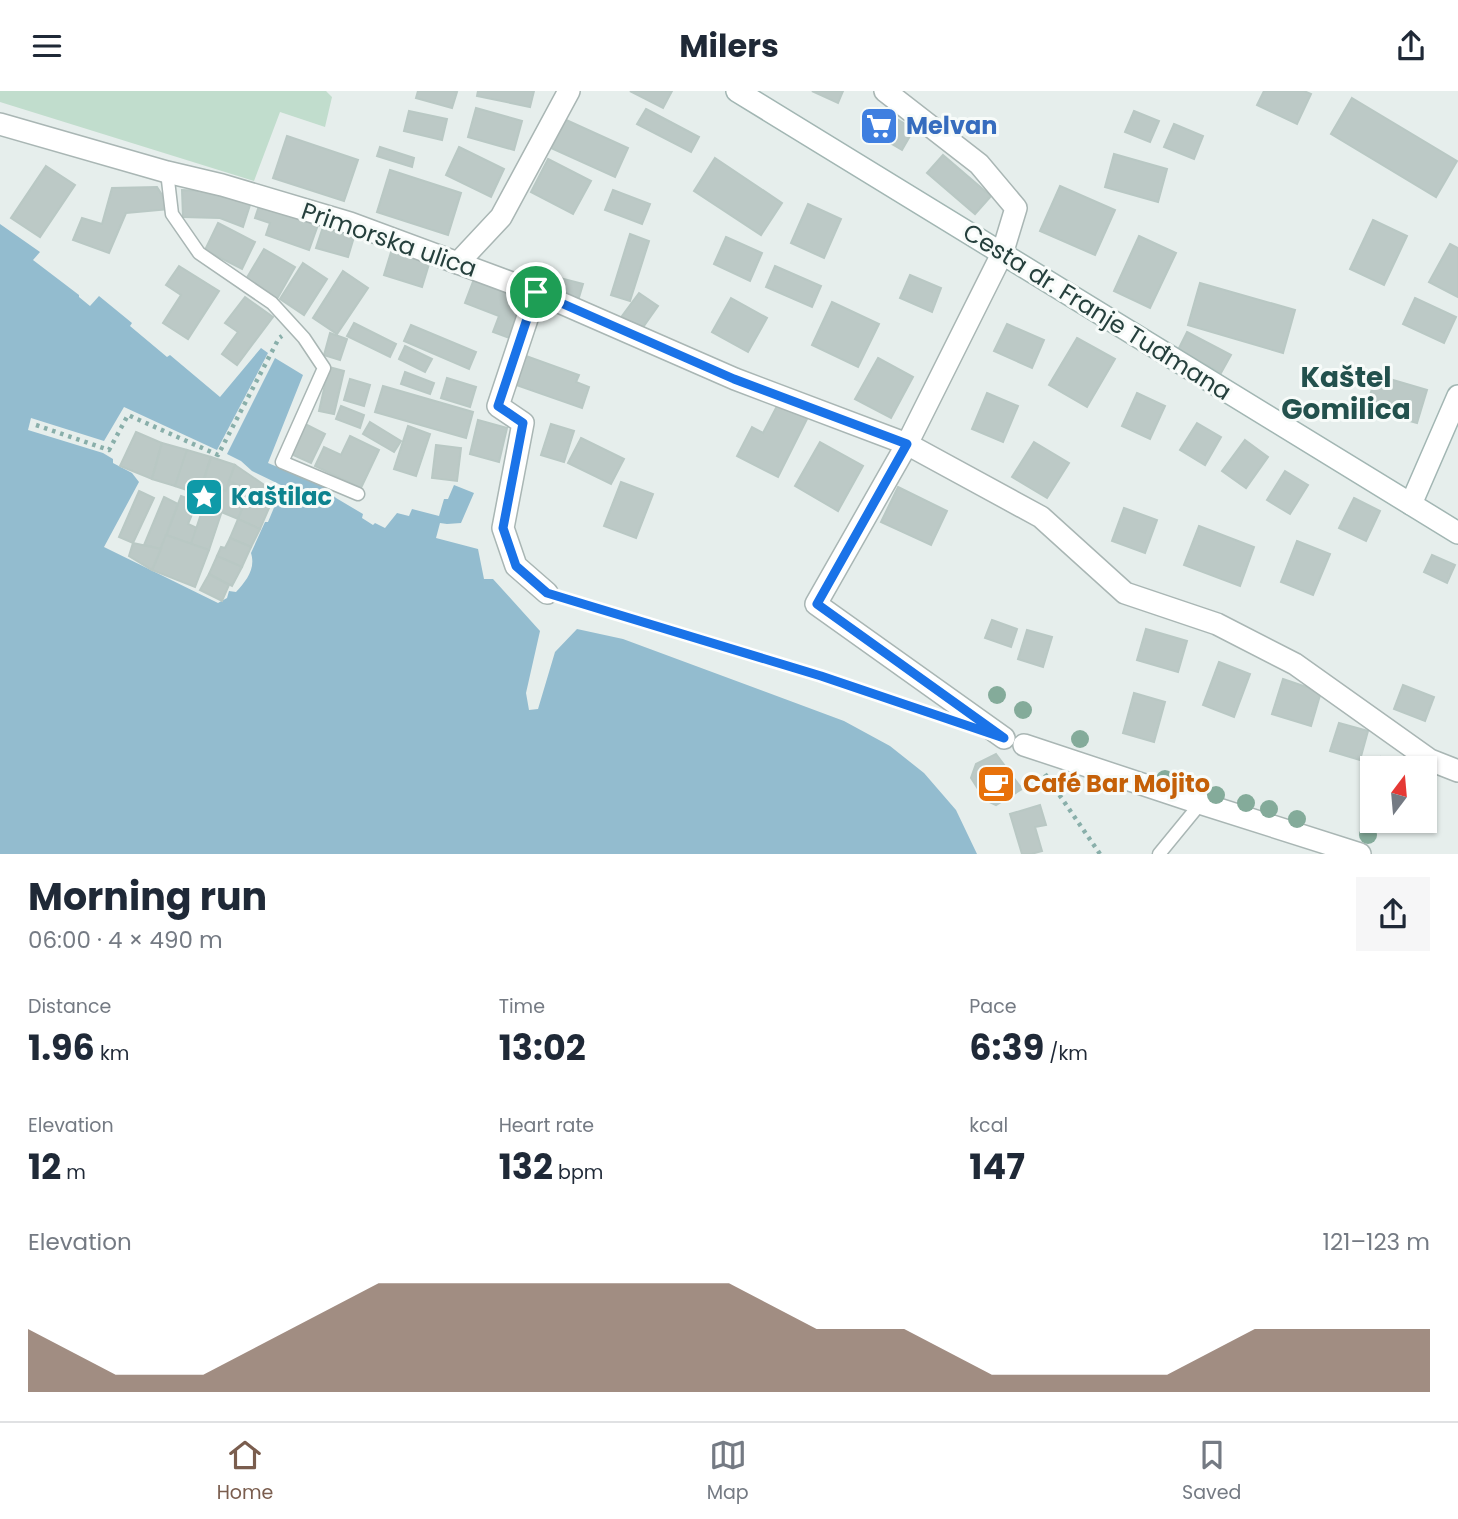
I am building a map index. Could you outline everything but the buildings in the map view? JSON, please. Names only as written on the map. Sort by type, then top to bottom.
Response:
[{"type":"street","points":[[458,263],[501,217],[569,91]]},
{"type":"street","name":"Cesta dr. Franje Tuđmana","points":[[737,91],[1458,533]]},
{"type":"street","points":[[885,91],[979,164],[1016,208],[1002,254],[907,444],[817,604],[1014,741],[1200,804],[1360,854]]},
{"type":"street","name":"Primorska ulica","points":[[0,124],[350,223],[536,292],[734,379],[907,444],[1041,517],[1125,593],[1217,624],[1295,664],[1430,760],[1458,771]]},
{"type":"street","points":[[536,292],[498,406],[523,423],[503,528],[516,566],[547,593]]},
{"type":"street","points":[[1411,504],[1454,420],[1458,396]]},
{"type":"lane","points":[[167,173],[172,214],[199,253],[272,303],[304,338],[324,368],[282,462],[358,493]]},
{"type":"lane","points":[[1158,854],[1200,804]]},
{"type":"path","points":[[36,425],[109,450],[128,415],[218,455],[279,338],[293,327]]},
{"type":"path","points":[[547,593],[821,676],[939,716]]},
{"type":"path","points":[[1014,741],[1100,854]]},
{"type":"green space","points":[[0,91],[326,91],[332,97],[325,127],[280,112],[254,181],[0,102]]},
{"type":"water","points":[[0,224],[40,252],[33,260],[90,306],[99,296],[167,357],[170,355],[220,397],[261,348],[268,353],[217,450],[124,407],[104,441],[31,418],[28,430],[103,453],[113,459],[113,463],[132,473],[139,482],[104,547],[218,603],[227,598],[229,591],[236,592],[249,574],[251,553],[283,486],[252,471],[227,454],[275,358],[303,375],[268,463],[325,487],[336,498],[363,514],[362,518],[385,528],[397,513],[409,516],[412,509],[439,516],[444,499],[448,499],[454,485],[474,493],[461,523],[440,523],[436,538],[478,549],[484,579],[493,579],[540,631],[526,693],[529,710],[538,709],[555,652],[577,629],[623,639],[844,721],[890,746],[924,773],[956,810],[977,854],[0,854]]},
{"type":"place","name":"Melvan","points":[[879,126]]},
{"type":"place","name":"Kaštilac","points":[[204,497]]},
{"type":"place","name":"Café Bar Mojito","points":[[996,784]]},
{"type":"district","name":"Kaštel Gomilica","points":[[1346,393]]},
{"type":"route","points":[[536,292],[734,379],[907,444],[817,604],[1004,738],[821,676],[547,593],[516,566],[503,528],[523,423],[498,406],[536,292]]}]
